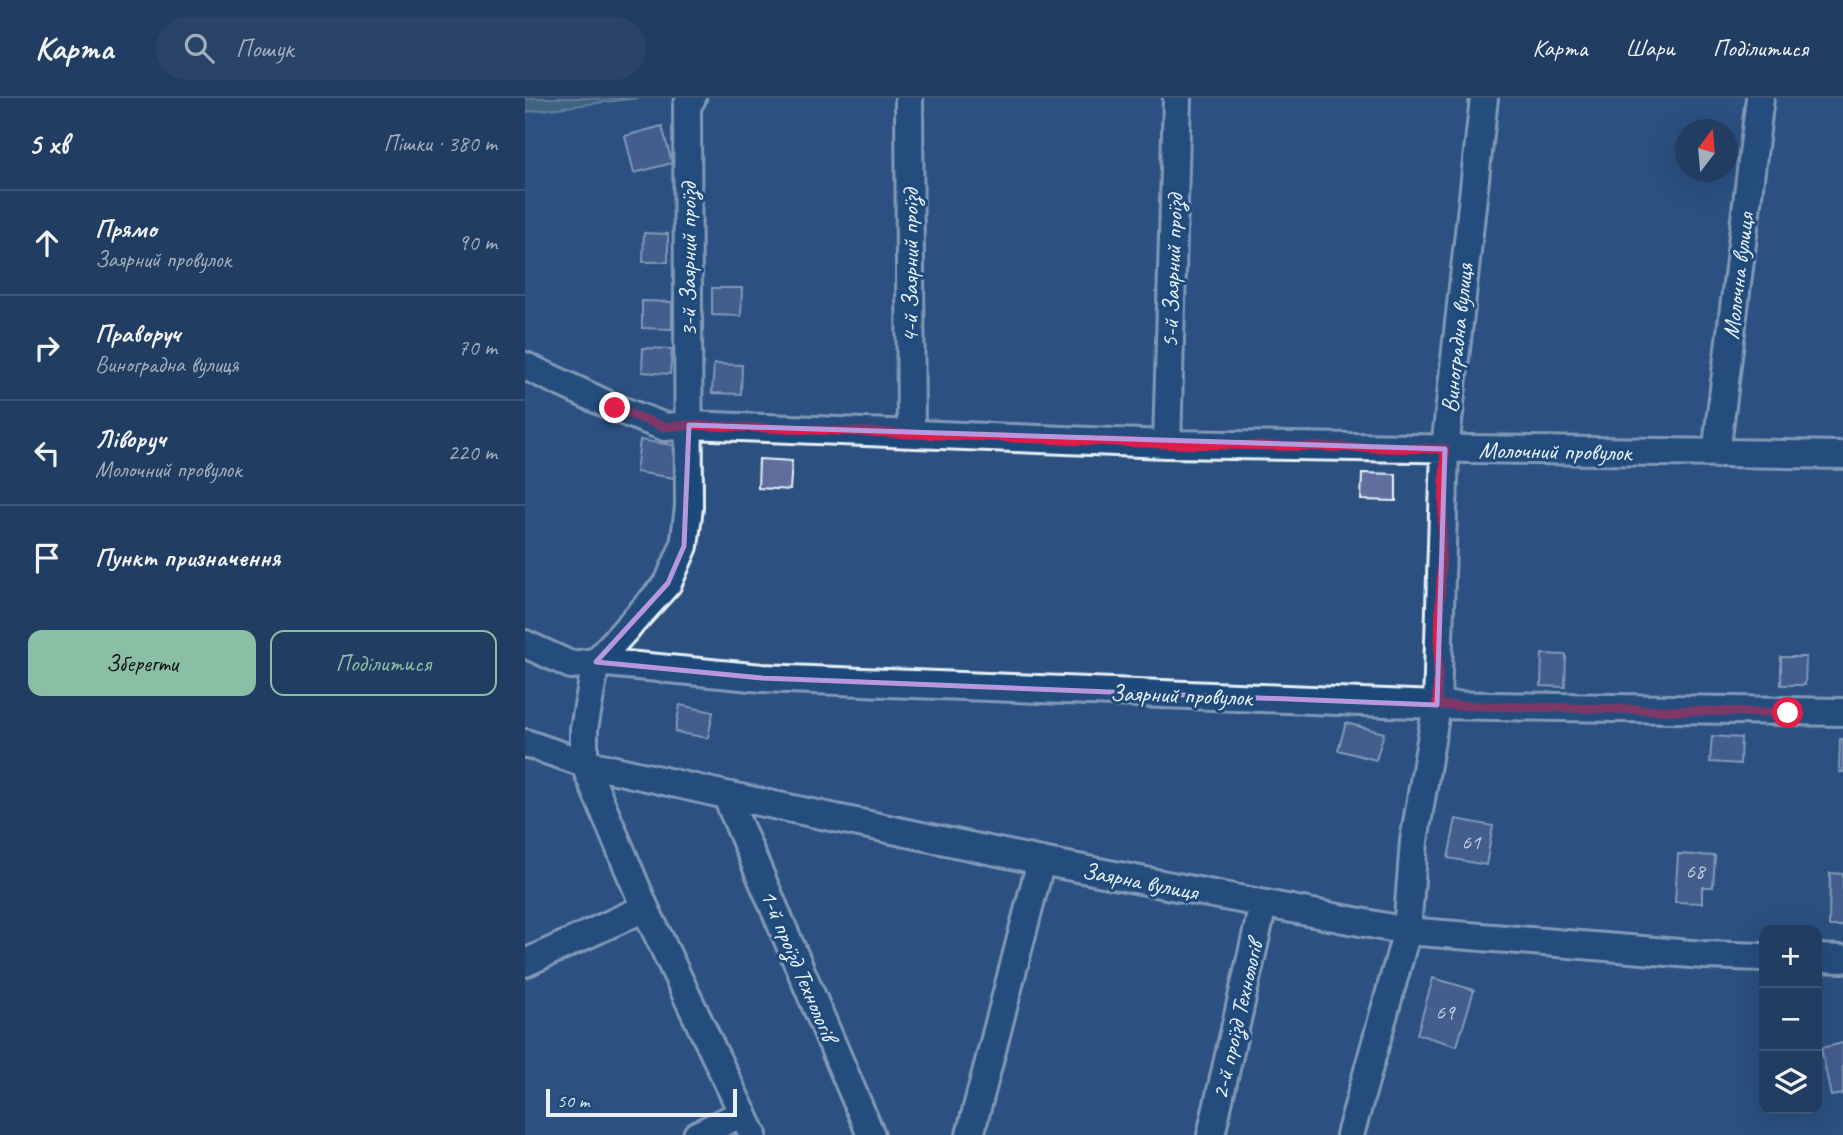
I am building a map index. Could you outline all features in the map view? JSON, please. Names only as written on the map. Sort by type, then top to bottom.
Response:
[{"type":"street","name":"3-й Заярний проїзд","points":[[596,662],[667,583],[684,546],[689,507],[687,106],[692,98]]},
{"type":"street","name":"4-й Заярний проїзд","points":[[909,98],[911,433]]},
{"type":"street","name":"5-й Заярний проїзд","points":[[1167,444],[1177,98]]},
{"type":"street","name":"Виноградна вулиця","points":[[1350,1135],[1407,931],[1414,841],[1437,705],[1445,449],[1484,98]]},
{"type":"street","name":"Молочна вулиця","points":[[1716,454],[1760,98]]},
{"type":"street","name":"Молочний провулок","points":[[525,366],[615,408],[664,427],[689,425],[1167,444],[1843,455]]},
{"type":"street","name":"Заярний провулок","points":[[525,644],[571,665],[596,662],[762,678],[1437,705],[1843,712]]},
{"type":"street","points":[[596,662],[584,729],[584,763],[645,908],[748,1124],[697,1135]]},
{"type":"street","name":"Заярна вулиця","points":[[525,743],[584,763],[726,795],[1041,861],[1407,931],[1704,955],[1759,957]]},
{"type":"street","name":"1-й проїзд Технологів","points":[[726,795],[871,1135]]},
{"type":"street","points":[[970,1135],[1041,861]]},
{"type":"street","name":"2-й проїзд Технологів","points":[[1211,1135],[1263,905]]},
{"type":"street","points":[[525,963],[645,908]]},
{"type":"street","points":[[1822,958],[1843,959]]},
{"type":"highlighted area","points":[[689,425],[1445,449],[1437,705],[762,678],[596,662],[668,583],[684,546]]},
{"type":"green space","points":[[525,98],[638,98],[525,112]]},
{"type":"building","points":[[662,126],[672,163],[634,173],[625,136]]},
{"type":"building","points":[[644,233],[668,234],[668,262],[643,262]]},
{"type":"building","points":[[712,288],[742,288],[741,316],[712,315]]},
{"type":"building","points":[[642,301],[672,302],[672,329],[642,328]]},
{"type":"building","points":[[643,348],[672,349],[670,374],[642,372]]},
{"type":"building","points":[[714,364],[742,365],[741,394],[712,393]]},
{"type":"building","points":[[640,440],[679,446],[674,478],[636,472]]},
{"type":"building","points":[[759,459],[792,461],[790,490],[758,488]]},
{"type":"building","points":[[1362,473],[1396,474],[1396,501],[1361,500]]},
{"type":"building","points":[[1542,654],[1566,655],[1565,687],[1541,686]]},
{"type":"building","points":[[1781,657],[1806,657],[1805,685],[1781,685]]},
{"type":"building","points":[[680,705],[713,712],[708,738],[675,732]]},
{"type":"building","points":[[1346,723],[1384,733],[1376,760],[1338,750]]},
{"type":"building","points":[[1712,736],[1741,738],[1740,764],[1710,762]]},
{"type":"building","points":[[1840,739],[1843,739],[1843,772],[1839,772]]},
{"type":"building","points":[[1456,819],[1493,826],[1486,865],[1448,858]]},
{"type":"building","points":[[1678,854],[1715,856],[1713,887],[1702,887],[1702,903],[1675,902]]},
{"type":"building","points":[[1830,873],[1843,874],[1843,926],[1829,926]]},
{"type":"building","points":[[1433,978],[1474,990],[1457,1046],[1417,1034]]},
{"type":"building","points":[[1843,1043],[1843,1094],[1831,1096],[1822,1048]]},
{"type":"route","points":[[615,408],[664,427],[689,425],[1167,444],[1445,449],[1437,705],[1788,713]]}]
